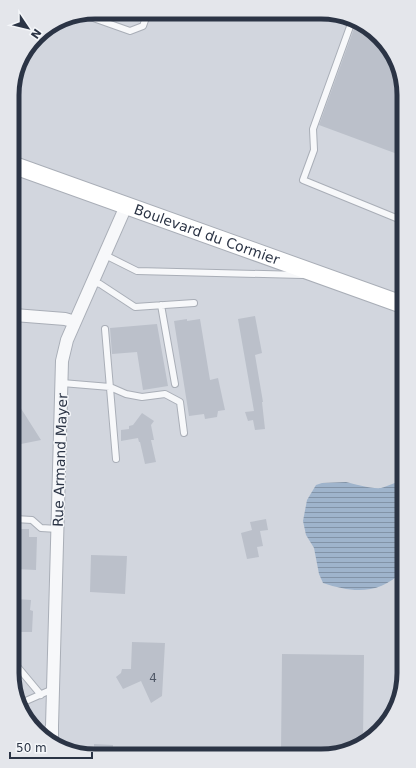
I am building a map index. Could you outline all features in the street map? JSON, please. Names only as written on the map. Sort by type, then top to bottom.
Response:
[{"type":"street","name":"Boulevard du Cormier","points":[[19,167],[397,303]]},
{"type":"street","name":"Rue Armand Mayer","points":[[52,735],[62,361],[67,340],[126,206]]},
{"type":"street","points":[[19,316],[65,318],[75,322]]},
{"type":"street","name":"Rue Armand Mayer","points":[[49,733],[52,726]]},
{"type":"lane","points":[[96,19],[130,31],[143,26],[146,19]]},
{"type":"lane","points":[[351,25],[312,129],[314,150],[303,180],[397,218]]},
{"type":"lane","points":[[105,255],[137,271],[322,276]]},
{"type":"lane","points":[[93,282],[100,284],[135,307],[194,303]]},
{"type":"lane","points":[[161,305],[175,384]]},
{"type":"lane","points":[[105,329],[116,459]]},
{"type":"lane","points":[[62,383],[110,387],[126,394],[142,398],[166,394],[180,402],[184,433]]},
{"type":"lane","points":[[19,519],[32,520],[41,528],[58,529]]},
{"type":"lane","points":[[19,669],[41,695]]},
{"type":"lane","points":[[25,702],[53,689]]},
{"type":"shaded area","points":[[80,20],[336,20],[355,27],[371,38],[384,53],[393,70],[397,95],[397,678],[394,693],[387,711],[375,727],[355,741],[346,745],[321,749],[85,748],[70,745],[61,741],[45,730],[32,715],[23,698],[19,673],[20,80],[29,57],[36,48],[48,48],[48,36],[57,29]]},
{"type":"water","points":[[346,482],[381,488],[397,483],[397,576],[394,579],[375,588],[365,590],[345,589],[323,583],[319,574],[314,548],[306,535],[303,521],[307,500],[316,485],[322,483]]},
{"type":"building","points":[[355,27],[371,38],[378,45],[389,61],[393,70],[397,95],[397,154],[319,125]]},
{"type":"building","points":[[255,316],[262,353],[255,355],[263,402],[265,429],[255,430],[253,420],[248,421],[245,412],[254,411],[238,319]]},
{"type":"building","points":[[187,319],[187,321],[200,319],[210,380],[218,378],[225,410],[218,411],[217,417],[205,419],[204,414],[189,416],[174,321]]},
{"type":"building","points":[[157,324],[168,386],[143,390],[137,352],[112,354],[110,328]]},
{"type":"building","points":[[19,405],[41,440],[19,444]]},
{"type":"building","points":[[142,413],[154,421],[151,425],[154,440],[151,440],[156,462],[145,464],[138,438],[121,441],[121,430],[129,429],[129,426],[133,425]]},
{"type":"building","points":[[266,519],[268,530],[260,531],[263,546],[257,547],[259,557],[247,559],[241,533],[252,530],[250,522]]},
{"type":"building","points":[[19,529],[29,529],[29,537],[37,537],[36,570],[19,569]]},
{"type":"building","points":[[91,555],[127,556],[125,594],[90,592]]},
{"type":"building","points":[[19,599],[31,600],[30,610],[33,611],[32,632],[19,632]]},
{"type":"building","points":[[132,642],[165,643],[162,696],[151,703],[141,681],[123,689],[116,677],[121,673],[122,669],[131,669]]},
{"type":"building","points":[[282,654],[364,655],[363,736],[346,745],[331,748],[281,749]]},
{"type":"building","points":[[94,744],[113,745],[113,749],[94,749]]}]
